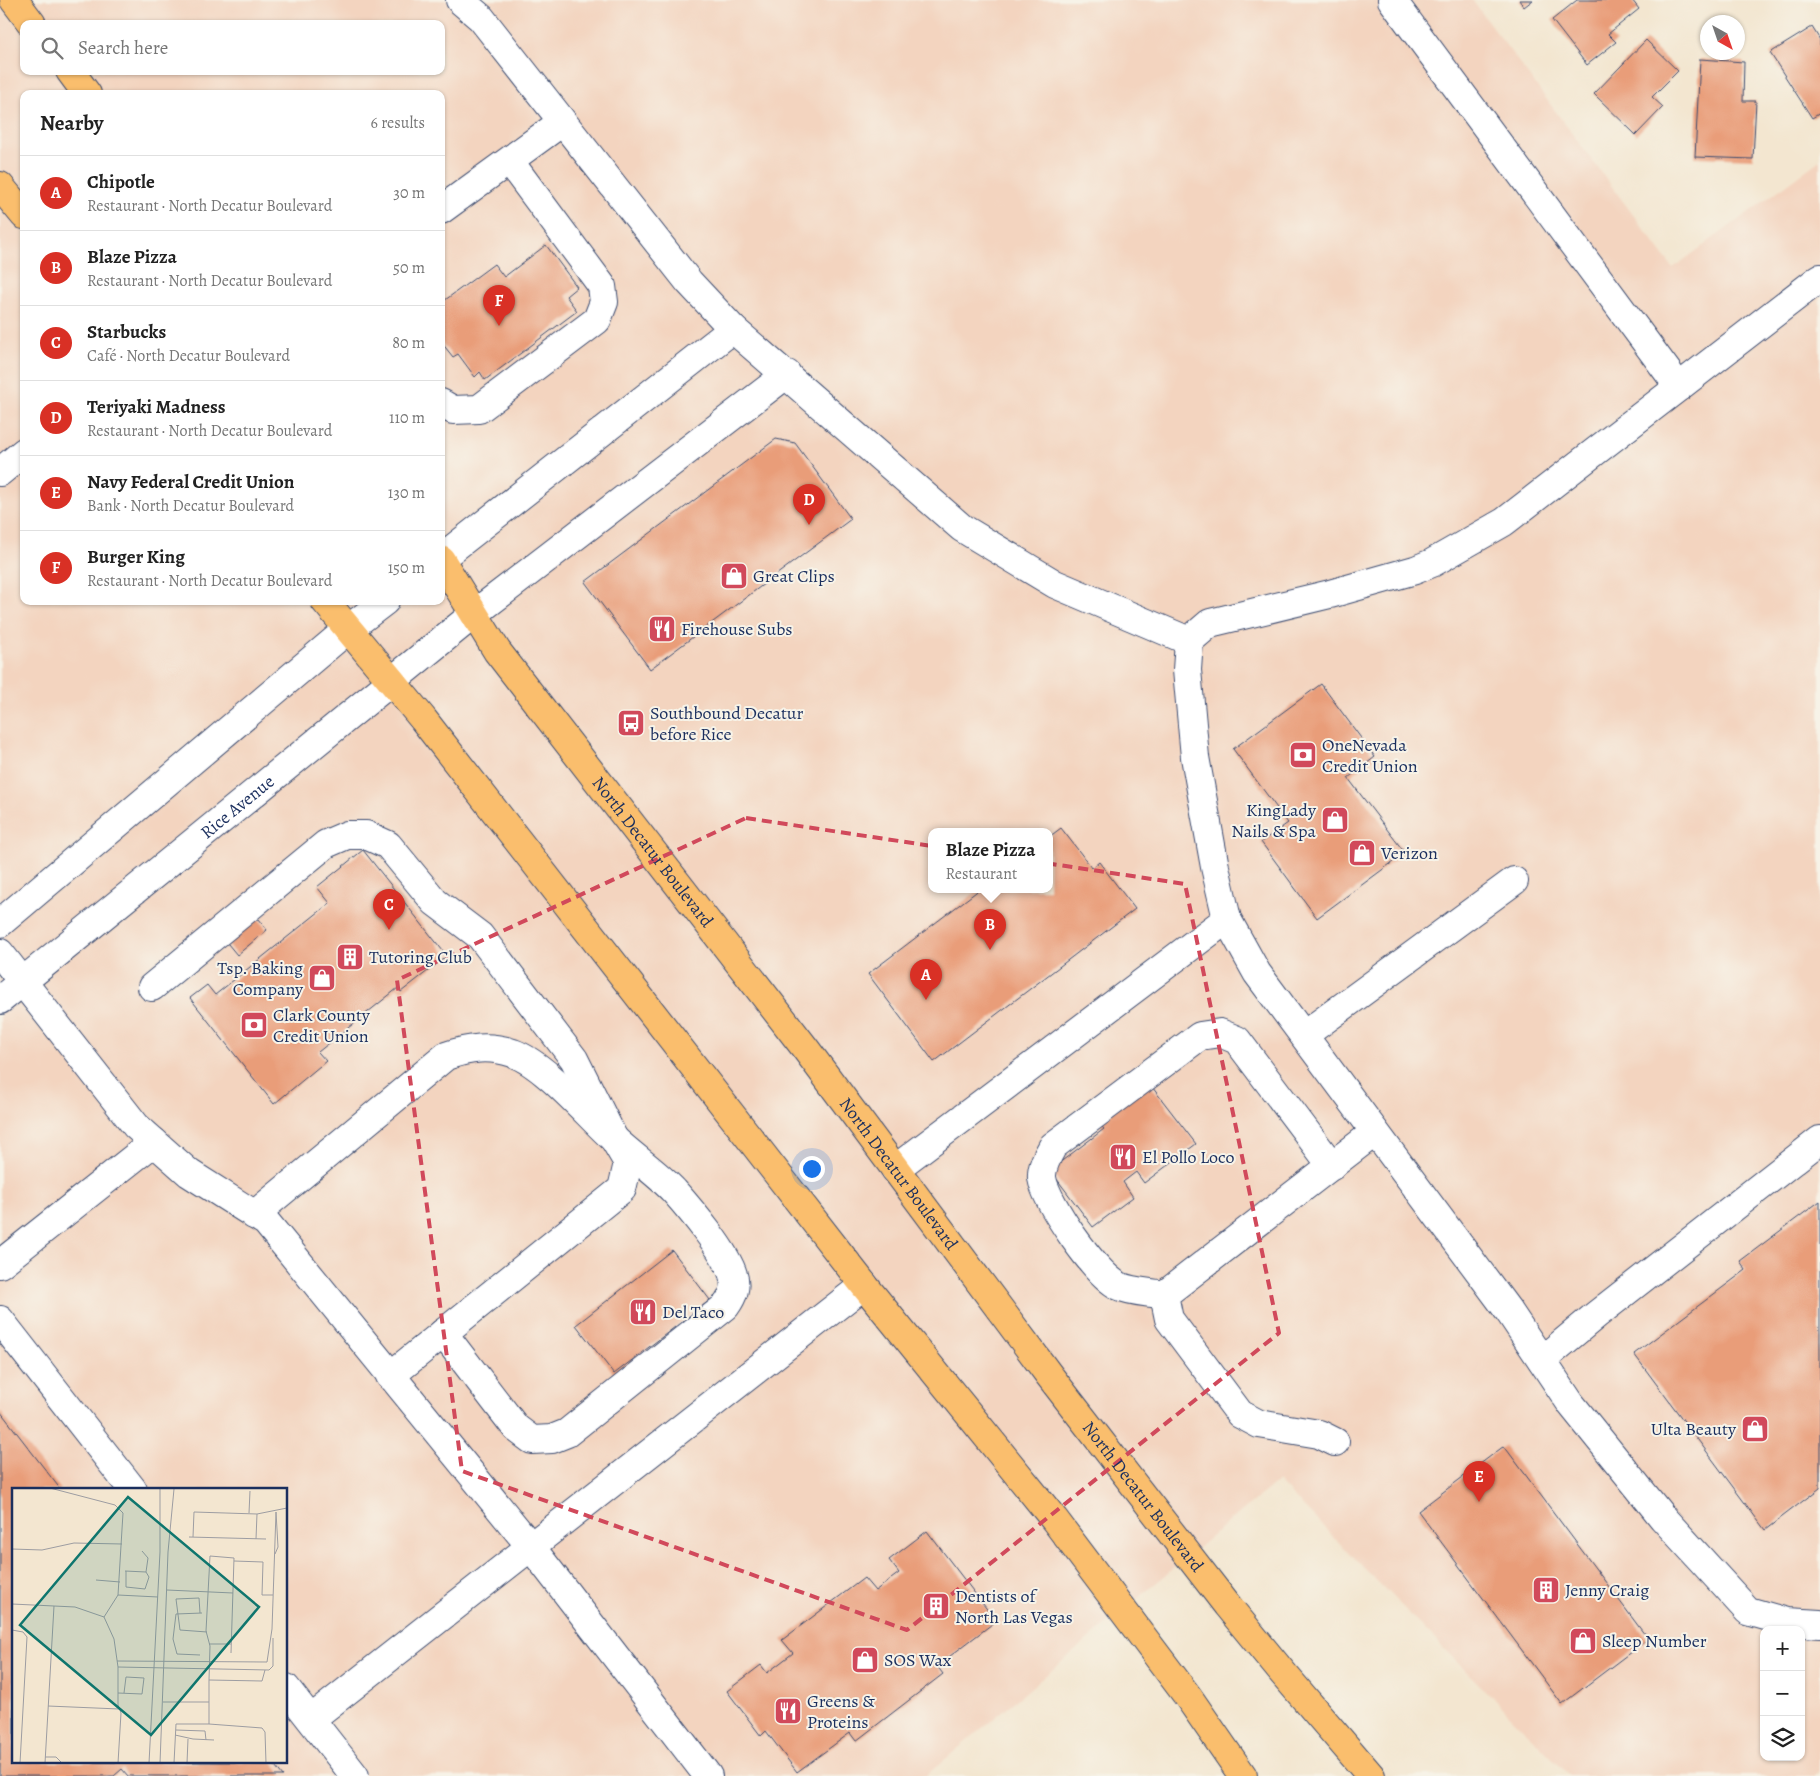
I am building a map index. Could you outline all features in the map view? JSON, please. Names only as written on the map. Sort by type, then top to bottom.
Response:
[{"type":"main road","points":[[14,0],[29,20]]},
{"type":"main road","points":[[73,75],[84,90]]},
{"type":"main road","points":[[0,186],[20,210]]},
{"type":"main road","name":"North Decatur Boulevard","points":[[445,566],[497,651],[805,1048],[1182,1548],[1282,1672],[1371,1776]]},
{"type":"main road","points":[[328,605],[423,719],[864,1285],[1054,1519],[1189,1698],[1243,1776]]},
{"type":"street","points":[[460,0],[481,18],[689,282],[733,329],[962,528],[1055,584],[1189,641]]},
{"type":"street","points":[[1392,0],[1679,387]]},
{"type":"street","points":[[445,207],[510,162],[562,122]]},
{"type":"street","points":[[445,405],[453,410],[479,410],[597,320],[604,302],[602,286],[510,162]]},
{"type":"street","points":[[1820,278],[1504,522],[1432,563],[1340,592],[1210,623],[1189,641],[1187,670],[1195,757],[1215,867],[1227,919],[1257,973],[1376,1132],[1542,1360],[1571,1404],[1663,1518],[1748,1611],[1787,1622],[1820,1624]]},
{"type":"street","points":[[445,556],[733,329]]},
{"type":"street","name":"Rice Avenue","points":[[0,1000],[474,614],[787,374]]},
{"type":"street","points":[[0,472],[20,455]]},
{"type":"street","points":[[0,923],[347,630],[380,605]]},
{"type":"street","points":[[152,987],[326,844],[347,835],[366,835],[388,845],[435,902],[480,936],[574,1059],[628,1163],[622,1189],[390,1376]]},
{"type":"street","points":[[1304,1035],[1514,881]]},
{"type":"street","points":[[895,1169],[1227,919]]},
{"type":"street","points":[[0,953],[136,1126],[190,1173],[266,1222],[531,1547],[708,1776]]},
{"type":"street","points":[[1332,1166],[1237,1040],[1220,1033],[1200,1036],[1053,1146],[1045,1160],[1042,1177],[1047,1194],[1062,1220],[1101,1274],[1120,1286],[1164,1294],[1332,1166],[1376,1132]]},
{"type":"street","points":[[254,1215],[446,1056],[470,1048],[488,1047],[515,1054],[549,1076],[614,1139],[674,1191],[722,1252],[734,1275],[735,1293],[726,1306],[567,1433],[552,1439],[532,1440],[516,1428],[443,1333]]},
{"type":"street","points":[[1542,1360],[1596,1315],[1820,1140]]},
{"type":"street","points":[[0,1264],[154,1142]]},
{"type":"street","points":[[311,1719],[864,1285]]},
{"type":"street","points":[[1164,1294],[1169,1319],[1240,1414],[1259,1424],[1319,1434],[1335,1442]]},
{"type":"street","points":[[0,1320],[131,1488]]},
{"type":"street","points":[[288,1690],[355,1776]]},
{"type":"highlighted area","points":[[746,818],[1185,884],[1279,1333],[907,1630],[462,1471],[397,980]]},
{"type":"shaded area","points":[[0,0],[1472,0],[1673,268],[1820,160],[1820,1772],[1815,1776],[1570,1776],[1278,1481],[925,1776],[0,1776]]},
{"type":"building","points":[[1519,0],[1533,0],[1524,7]]},
{"type":"building","points":[[1577,0],[1632,0],[1639,9],[1608,34],[1616,42],[1587,65],[1552,20]]},
{"type":"building","points":[[1812,27],[1820,40],[1820,113],[1812,118],[1770,53]]},
{"type":"building","points":[[1646,40],[1678,71],[1652,97],[1663,107],[1636,135],[1594,94]]},
{"type":"building","points":[[1700,59],[1744,62],[1743,101],[1756,101],[1753,159],[1695,157]]},
{"type":"building","points":[[546,245],[577,287],[566,296],[577,311],[485,380],[480,372],[475,377],[458,354],[453,357],[445,347],[445,300],[494,264],[504,277]]},
{"type":"building","points":[[776,439],[795,443],[851,519],[650,669],[585,582]]},
{"type":"building","points":[[1321,684],[1375,757],[1348,778],[1405,853],[1317,918],[1261,842],[1288,823],[1233,749]]},
{"type":"building","points":[[1061,828],[1092,868],[1099,862],[1135,909],[934,1062],[868,974],[975,893],[1053,893],[1053,834]]},
{"type":"building","points":[[363,850],[447,956],[401,992],[398,988],[318,1052],[326,1061],[274,1104],[190,998],[207,985],[215,995],[330,903],[317,887]]},
{"type":"building","points":[[253,913],[267,930],[237,955],[223,938]]},
{"type":"building","name":"El Pollo Loco","points":[[1149,1083],[1196,1144],[1144,1183],[1136,1172],[1123,1182],[1133,1197],[1093,1227],[1050,1170],[1104,1129],[1098,1122]]},
{"type":"building","name":"Ulta Beauty","points":[[1820,1201],[1820,1488],[1765,1530],[1634,1354],[1746,1270],[1740,1261]]},
{"type":"building","name":"Del Taco","points":[[672,1250],[710,1300],[614,1374],[576,1325]]},
{"type":"building","points":[[0,1411],[59,1488],[12,1488],[12,1764],[274,1764],[283,1776],[128,1776],[122,1769],[114,1776],[0,1776]]},
{"type":"building","points":[[1504,1446],[1648,1639],[1562,1704],[1418,1511]]},
{"type":"building","points":[[927,1531],[996,1621],[937,1666],[943,1674],[856,1741],[850,1733],[797,1772],[766,1731],[761,1736],[727,1691],[761,1665],[767,1673],[793,1653],[782,1640],[864,1578],[875,1591],[899,1573],[889,1560]]},
{"type":"place","name":"Burger King","points":[[499,326]]},
{"type":"place","name":"Teriyaki Madness","points":[[809,525]]},
{"type":"place","name":"Great Clips","points":[[734,576]]},
{"type":"place","name":"Firehouse Subs","points":[[662,629]]},
{"type":"place","name":"Southbound Decatur before Rice","points":[[631,723]]},
{"type":"place","name":"OneNevada Credit Union","points":[[1303,755]]},
{"type":"place","name":"KingLady Nails & Spa","points":[[1335,820]]},
{"type":"place","name":"Verizon","points":[[1362,853]]},
{"type":"place","name":"Starbucks","points":[[389,930]]},
{"type":"place","name":"Blaze Pizza","points":[[990,950]]},
{"type":"place","name":"Tutoring Club","points":[[350,957]]},
{"type":"place","name":"Tsp. Baking Company","points":[[322,978]]},
{"type":"place","name":"Chipotle","points":[[926,1000]]},
{"type":"place","name":"Clark County Credit Union","points":[[254,1025]]},
{"type":"place","name":"El Pollo Loco","points":[[1123,1157]]},
{"type":"place","name":"Del Taco","points":[[643,1312]]},
{"type":"place","name":"Ulta Beauty","points":[[1755,1429]]},
{"type":"place","name":"Navy Federal Credit Union","points":[[1479,1502]]},
{"type":"place","name":"Jenny Craig","points":[[1546,1590]]},
{"type":"place","name":"Dentists of North Las Vegas","points":[[936,1606]]},
{"type":"place","name":"Sleep Number","points":[[1583,1641]]},
{"type":"place","name":"SOS Wax","points":[[865,1660]]},
{"type":"place","name":"Greens & Proteins","points":[[788,1711]]}]
